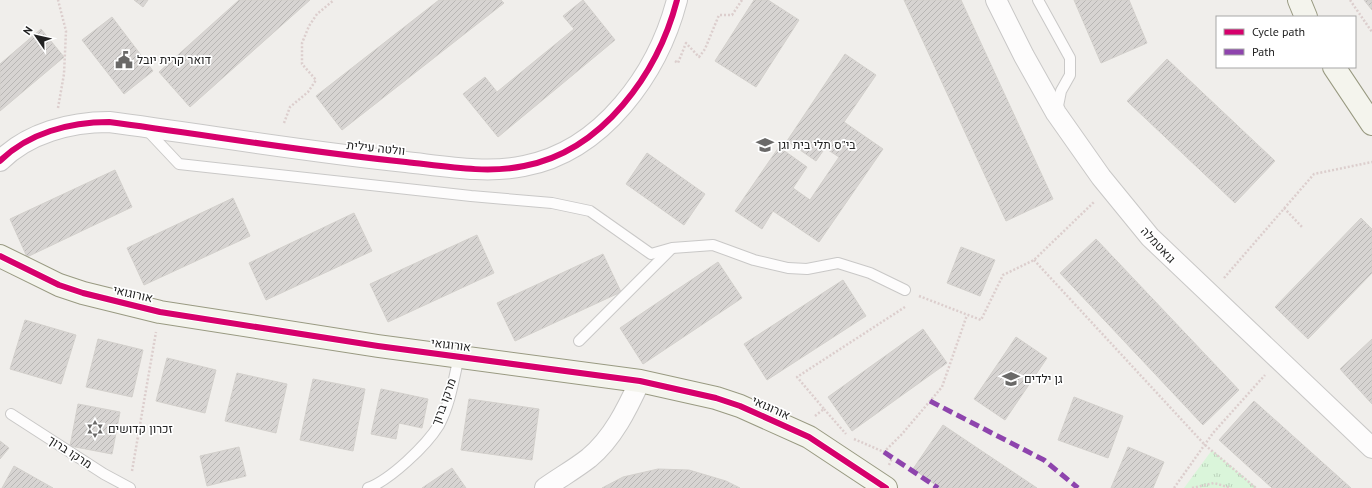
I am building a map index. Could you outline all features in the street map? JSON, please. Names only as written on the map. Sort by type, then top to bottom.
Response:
[{"type":"street","name":"וולטה עילית","points":[[0,161],[27,141],[54,130],[85,122],[109,122],[325,154],[481,169],[524,167],[551,158],[584,140],[614,115],[654,60],[668,32],[677,0]]},
{"type":"street","name":"גואטמלה","points":[[996,0],[1024,56],[1056,113],[1109,187],[1150,238],[1372,448]]},
{"type":"street","points":[[1298,0],[1306,16]]},
{"type":"street","points":[[1335,68],[1372,124]]},
{"type":"street","name":"אורוגואי","points":[[0,256],[59,285],[90,295],[160,312],[378,346],[640,381],[716,398],[740,406],[795,430],[845,460],[886,488]]},
{"type":"street","points":[[545,488],[589,458],[612,434],[623,416],[640,381]]},
{"type":"lane","points":[[1038,0],[1070,58],[1070,75],[1061,91],[1056,113]]},
{"type":"lane","points":[[145,127],[179,164],[470,196],[552,203],[590,211],[651,254],[672,248],[713,245],[754,260],[788,268],[807,269],[838,263],[870,273],[905,290]]},
{"type":"lane","points":[[579,341],[672,248]]},
{"type":"lane","name":"מרקו ברוך","points":[[368,488],[378,484],[413,456],[438,425],[449,397],[459,356]]},
{"type":"lane","name":"מרקו ברוך","points":[[11,414],[104,474],[130,488]]},
{"type":"path","points":[[54,130],[64,74],[66,31],[58,0]]},
{"type":"path","points":[[284,123],[290,107],[308,92],[316,80],[302,64],[302,43],[316,14],[334,0]]},
{"type":"path","points":[[678,63],[686,43],[699,57],[719,15],[732,15],[742,0]]},
{"type":"path","points":[[1350,0],[1372,32]]},
{"type":"path","points":[[1209,295],[1314,174],[1372,162]]},
{"type":"path","points":[[905,290],[981,320],[1004,275],[1034,260],[1109,187]]},
{"type":"path","points":[[1284,208],[1302,227]]},
{"type":"path","points":[[1034,260],[1205,445],[1256,488]]},
{"type":"path","points":[[914,301],[921,297]]},
{"type":"path","points":[[908,305],[797,377],[848,436],[884,452],[942,387],[966,315]]},
{"type":"path","points":[[130,488],[160,312]]},
{"type":"path","points":[[1175,488],[1205,445],[1279,360]]},
{"type":"path","points":[[795,430],[824,409]]},
{"type":"path","points":[[1192,488],[1214,483],[1231,488]]},
{"type":"green space","points":[[1212,450],[1257,488],[1184,488]]},
{"type":"building","points":[[134,0],[148,0],[143,7]]},
{"type":"building","points":[[239,0],[310,0],[190,107],[159,72]]},
{"type":"building","points":[[439,0],[501,0],[504,3],[342,130],[316,96]]},
{"type":"building","points":[[583,0],[615,40],[498,137],[463,94],[485,77],[497,92],[574,29],[563,16]]},
{"type":"building","points":[[754,0],[768,0],[799,20],[756,87],[715,61]]},
{"type":"building","points":[[904,0],[961,0],[1053,199],[1006,221]]},
{"type":"building","points":[[1074,0],[1129,0],[1147,43],[1101,63]]},
{"type":"building","points":[[1364,0],[1372,0],[1372,10]]},
{"type":"building","points":[[112,17],[153,71],[124,94],[82,40]]},
{"type":"building","points":[[41,29],[64,57],[0,111],[0,64]]},
{"type":"building","points":[[845,54],[876,75],[844,122],[883,149],[819,242],[773,211],[762,229],[735,211],[779,147],[807,167],[793,188],[810,200],[839,157],[825,148],[816,161],[787,141]]},
{"type":"building","points":[[1167,59],[1275,161],[1235,203],[1127,101]]},
{"type":"building","points":[[647,153],[705,194],[684,225],[626,184]]},
{"type":"building","points":[[115,170],[132,207],[27,257],[10,219]]},
{"type":"building","points":[[233,198],[250,236],[144,285],[127,248]]},
{"type":"building","points":[[354,213],[372,251],[266,300],[249,263]]},
{"type":"building","points":[[1361,218],[1372,229],[1372,273],[1308,339],[1275,307]]},
{"type":"building","points":[[477,235],[494,273],[388,322],[370,284]]},
{"type":"building","points":[[1096,239],[1239,390],[1203,425],[1060,273]]},
{"type":"building","points":[[961,247],[995,260],[980,296],[947,283]]},
{"type":"building","points":[[603,254],[621,292],[515,341],[497,303]]},
{"type":"building","points":[[718,262],[742,298],[643,364],[620,328]]},
{"type":"building","points":[[843,280],[866,316],[767,380],[744,344]]},
{"type":"building","points":[[25,320],[76,335],[61,384],[10,369]]},
{"type":"building","points":[[923,329],[947,363],[852,431],[828,397]]},
{"type":"building","name":"גן ילדים","points":[[1016,337],[1047,358],[1005,420],[974,399]]},
{"type":"building","points":[[98,339],[143,350],[132,397],[86,387]]},
{"type":"building","points":[[1372,339],[1372,404],[1340,369]]},
{"type":"building","points":[[167,358],[216,370],[205,413],[156,401]]},
{"type":"building","points":[[237,373],[287,384],[276,433],[225,421]]},
{"type":"building","points":[[313,379],[365,389],[353,451],[300,440]]},
{"type":"building","points":[[381,389],[428,399],[422,428],[399,423],[396,439],[371,434]]},
{"type":"building","points":[[1074,397],[1123,416],[1108,458],[1058,440]]},
{"type":"building","points":[[469,399],[539,409],[532,460],[461,450]]},
{"type":"building","points":[[1254,401],[1351,488],[1272,488],[1219,440]]},
{"type":"building","name":"זכרון קדושים","points":[[78,404],[120,412],[112,454],[70,446]]},
{"type":"building","points":[[943,425],[1037,488],[940,488],[913,469]]},
{"type":"building","points":[[0,441],[9,448],[0,459]]},
{"type":"building","points":[[239,447],[246,476],[207,486],[200,456]]},
{"type":"building","points":[[1128,447],[1164,462],[1153,488],[1111,488]]},
{"type":"building","points":[[14,466],[53,488],[2,488]]},
{"type":"building","points":[[452,468],[466,488],[422,488]]},
{"type":"building","points":[[658,469],[689,470],[726,481],[740,488],[602,488],[623,477]]},
{"type":"marked path","points":[[930,401],[1044,460],[1078,488]]},
{"type":"marked path","points":[[884,452],[938,488]]},
{"type":"cycle path","points":[[0,161],[23,143],[50,131],[79,124],[109,122],[331,153],[450,167],[495,169],[524,166],[552,158],[579,144],[602,126],[623,105],[641,81],[656,55],[668,27],[677,0]]},
{"type":"cycle path","points":[[0,256],[59,285],[83,293],[160,312],[378,346],[640,381],[716,398],[740,406],[809,437],[886,488]]},
{"type":"place","name":"דואר קרית יובל","points":[[124,60]]},
{"type":"place","name":"בי\"ס תלי בית וגן","points":[[765,145]]},
{"type":"place","name":"גן ילדים","points":[[1011,379]]},
{"type":"place","name":"זכרון קדושים","points":[[95,429]]}]
